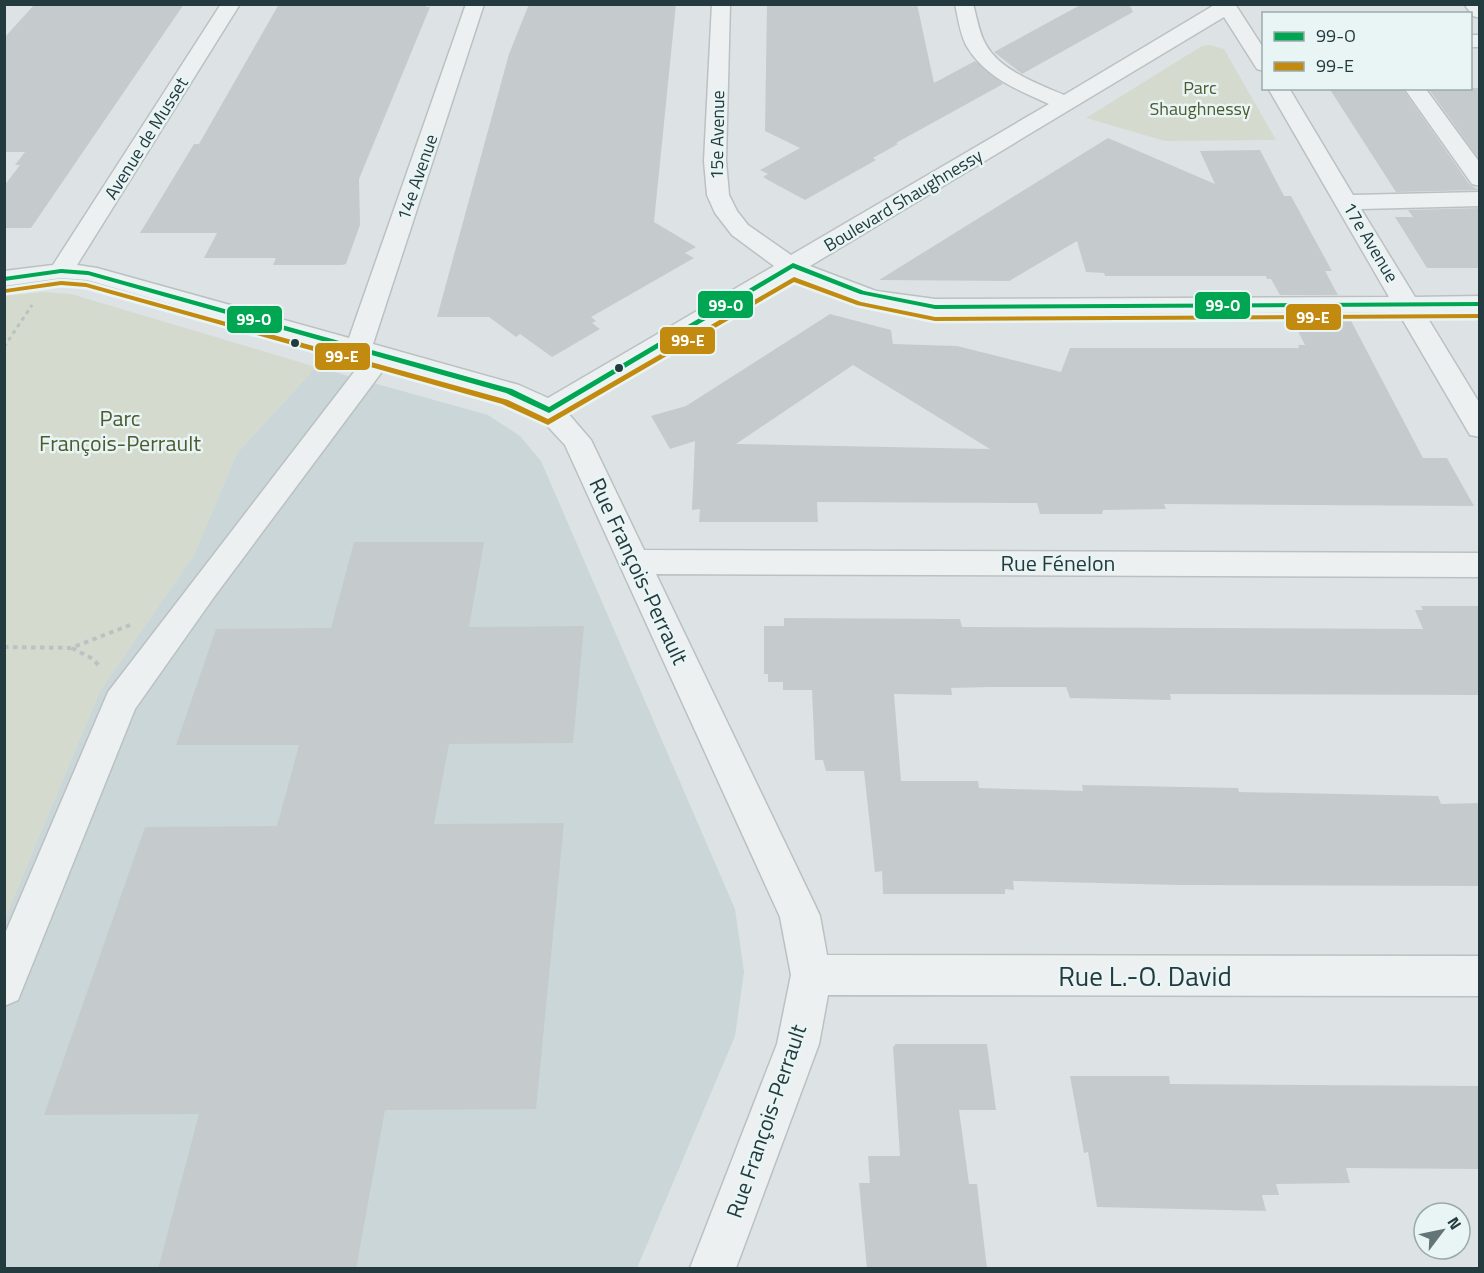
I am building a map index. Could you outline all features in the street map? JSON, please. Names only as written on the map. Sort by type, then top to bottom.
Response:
[{"type":"street","name":"Avenue de Musset","points":[[62,271],[231,4]]},
{"type":"street","name":"14e Avenue","points":[[4,986],[120,702],[369,353],[475,4]]},
{"type":"street","name":"15e Avenue","points":[[721,4],[716,154],[718,197],[731,222],[745,235],[793,265],[835,286],[865,296],[935,307],[1479,304]]},
{"type":"street","points":[[964,4],[972,35],[987,59],[1007,74],[1066,103]]},
{"type":"street","points":[[1473,4],[1479,12]]},
{"type":"street","name":"Boulevard Shaughnessy","points":[[549,410],[1226,6]]},
{"type":"street","points":[[1226,6],[1256,40],[1262,61]]},
{"type":"street","name":"17e Avenue","points":[[1279,90],[1479,428]]},
{"type":"street","points":[[1415,90],[1479,179]]},
{"type":"street","points":[[1347,202],[1479,199]]},
{"type":"street","name":"Rue François-Perrault","points":[[4,279],[62,271],[88,273],[509,391],[549,410],[577,440],[800,916],[811,975],[798,1044],[713,1269]]},
{"type":"street","name":"Rue Fénelon","points":[[636,562],[1479,564]]},
{"type":"street","name":"Rue L.-O. David","points":[[811,975],[1479,976]]},
{"type":"path","points":[[4,347],[36,299]]},
{"type":"path","points":[[4,647],[71,648],[140,620]]},
{"type":"shaded area","points":[[316,367],[488,415],[520,436],[541,461],[735,909],[744,972],[735,1036],[637,1268],[5,1268],[5,918],[100,691],[194,555],[237,453]]},
{"type":"green space","name":"Parc Shaughnessy","points":[[1210,45],[1224,49],[1276,140],[1165,141],[1086,118],[1202,46]]},
{"type":"green space","name":"Parc François-Perrault","points":[[43,292],[71,294],[316,367],[237,453],[194,555],[100,691],[5,918],[5,296]]},
{"type":"building","points":[[35,4],[184,4],[31,228],[4,228],[4,186],[20,165],[15,165],[25,152],[4,152],[4,38]]},
{"type":"building","points":[[279,4],[427,4],[426,7],[430,7],[359,179],[360,225],[346,264],[342,265],[273,265],[276,258],[204,258],[217,233],[140,233],[194,144],[199,144]]},
{"type":"building","points":[[529,4],[676,4],[654,222],[696,247],[685,253],[694,258],[591,317],[596,321],[592,323],[600,329],[552,357],[520,334],[516,337],[489,317],[437,317],[509,54]]},
{"type":"building","points":[[767,4],[917,4],[934,83],[975,61],[1003,84],[896,143],[898,144],[873,158],[876,160],[805,200],[763,177],[768,174],[760,170],[800,148],[765,131]]},
{"type":"building","points":[[1082,4],[1129,4],[1133,12],[1022,74],[994,52]]},
{"type":"building","points":[[1479,88],[1479,159],[1429,90]]},
{"type":"building","points":[[1330,90],[1403,90],[1470,185],[1479,190],[1396,192]]},
{"type":"building","points":[[1108,138],[1215,184],[1200,151],[1260,150],[1284,196],[1291,196],[1332,271],[1325,271],[1338,295],[1280,295],[1271,279],[1267,279],[1266,276],[1105,276],[1104,273],[1086,272],[1077,241],[1009,281],[879,280]]},
{"type":"building","points":[[1479,208],[1479,268],[1427,268],[1395,217],[1413,217],[1408,210]]},
{"type":"building","points":[[830,314],[891,330],[893,344],[957,346],[1061,372],[1070,348],[1299,348],[1298,345],[1305,345],[1290,315],[1348,315],[1423,458],[1447,458],[1474,506],[1164,504],[1166,509],[1103,510],[1102,514],[1040,514],[1037,503],[817,502],[818,522],[699,522],[700,509],[692,510],[695,441],[670,449],[651,416],[686,406]],"holes":[[[853,365],[990,449],[736,444]]]},
{"type":"building","points":[[354,542],[484,542],[469,627],[584,626],[573,743],[449,744],[434,824],[564,823],[536,1109],[385,1110],[356,1269],[158,1269],[199,1114],[44,1115],[145,827],[277,826],[299,745],[176,745],[216,629],[331,628]]},
{"type":"building","points":[[1421,606],[1479,606],[1479,695],[1170,694],[1171,700],[1070,698],[1066,687],[951,688],[952,695],[894,694],[901,781],[978,781],[979,788],[1083,791],[1082,785],[1238,788],[1239,792],[1438,796],[1441,804],[1479,803],[1479,886],[1178,885],[1013,881],[1014,890],[1005,889],[1005,894],[883,894],[882,871],[875,872],[864,771],[826,771],[823,760],[815,760],[812,690],[783,690],[783,682],[768,682],[768,674],[764,674],[764,626],[784,626],[784,618],[960,619],[962,627],[1423,629],[1415,610],[1423,610]]},
{"type":"building","points":[[896,1044],[987,1044],[996,1110],[959,1110],[969,1184],[977,1184],[987,1269],[867,1269],[859,1183],[870,1183],[868,1156],[900,1156],[893,1047]]},
{"type":"building","points":[[1070,1076],[1169,1076],[1170,1084],[1479,1086],[1479,1169],[1346,1168],[1350,1183],[1276,1184],[1279,1195],[1262,1195],[1266,1211],[1097,1207],[1088,1152],[1084,1153]]},
{"type":"transit line","name":"99-O","points":[[4,279],[61,271],[88,273],[509,391],[549,410],[793,265],[862,293],[935,307],[1480,304]]},
{"type":"transit line","name":"99-E","points":[[6,291],[61,283],[86,285],[505,402],[548,422],[794,279],[859,304],[935,319],[1480,316]]}]
